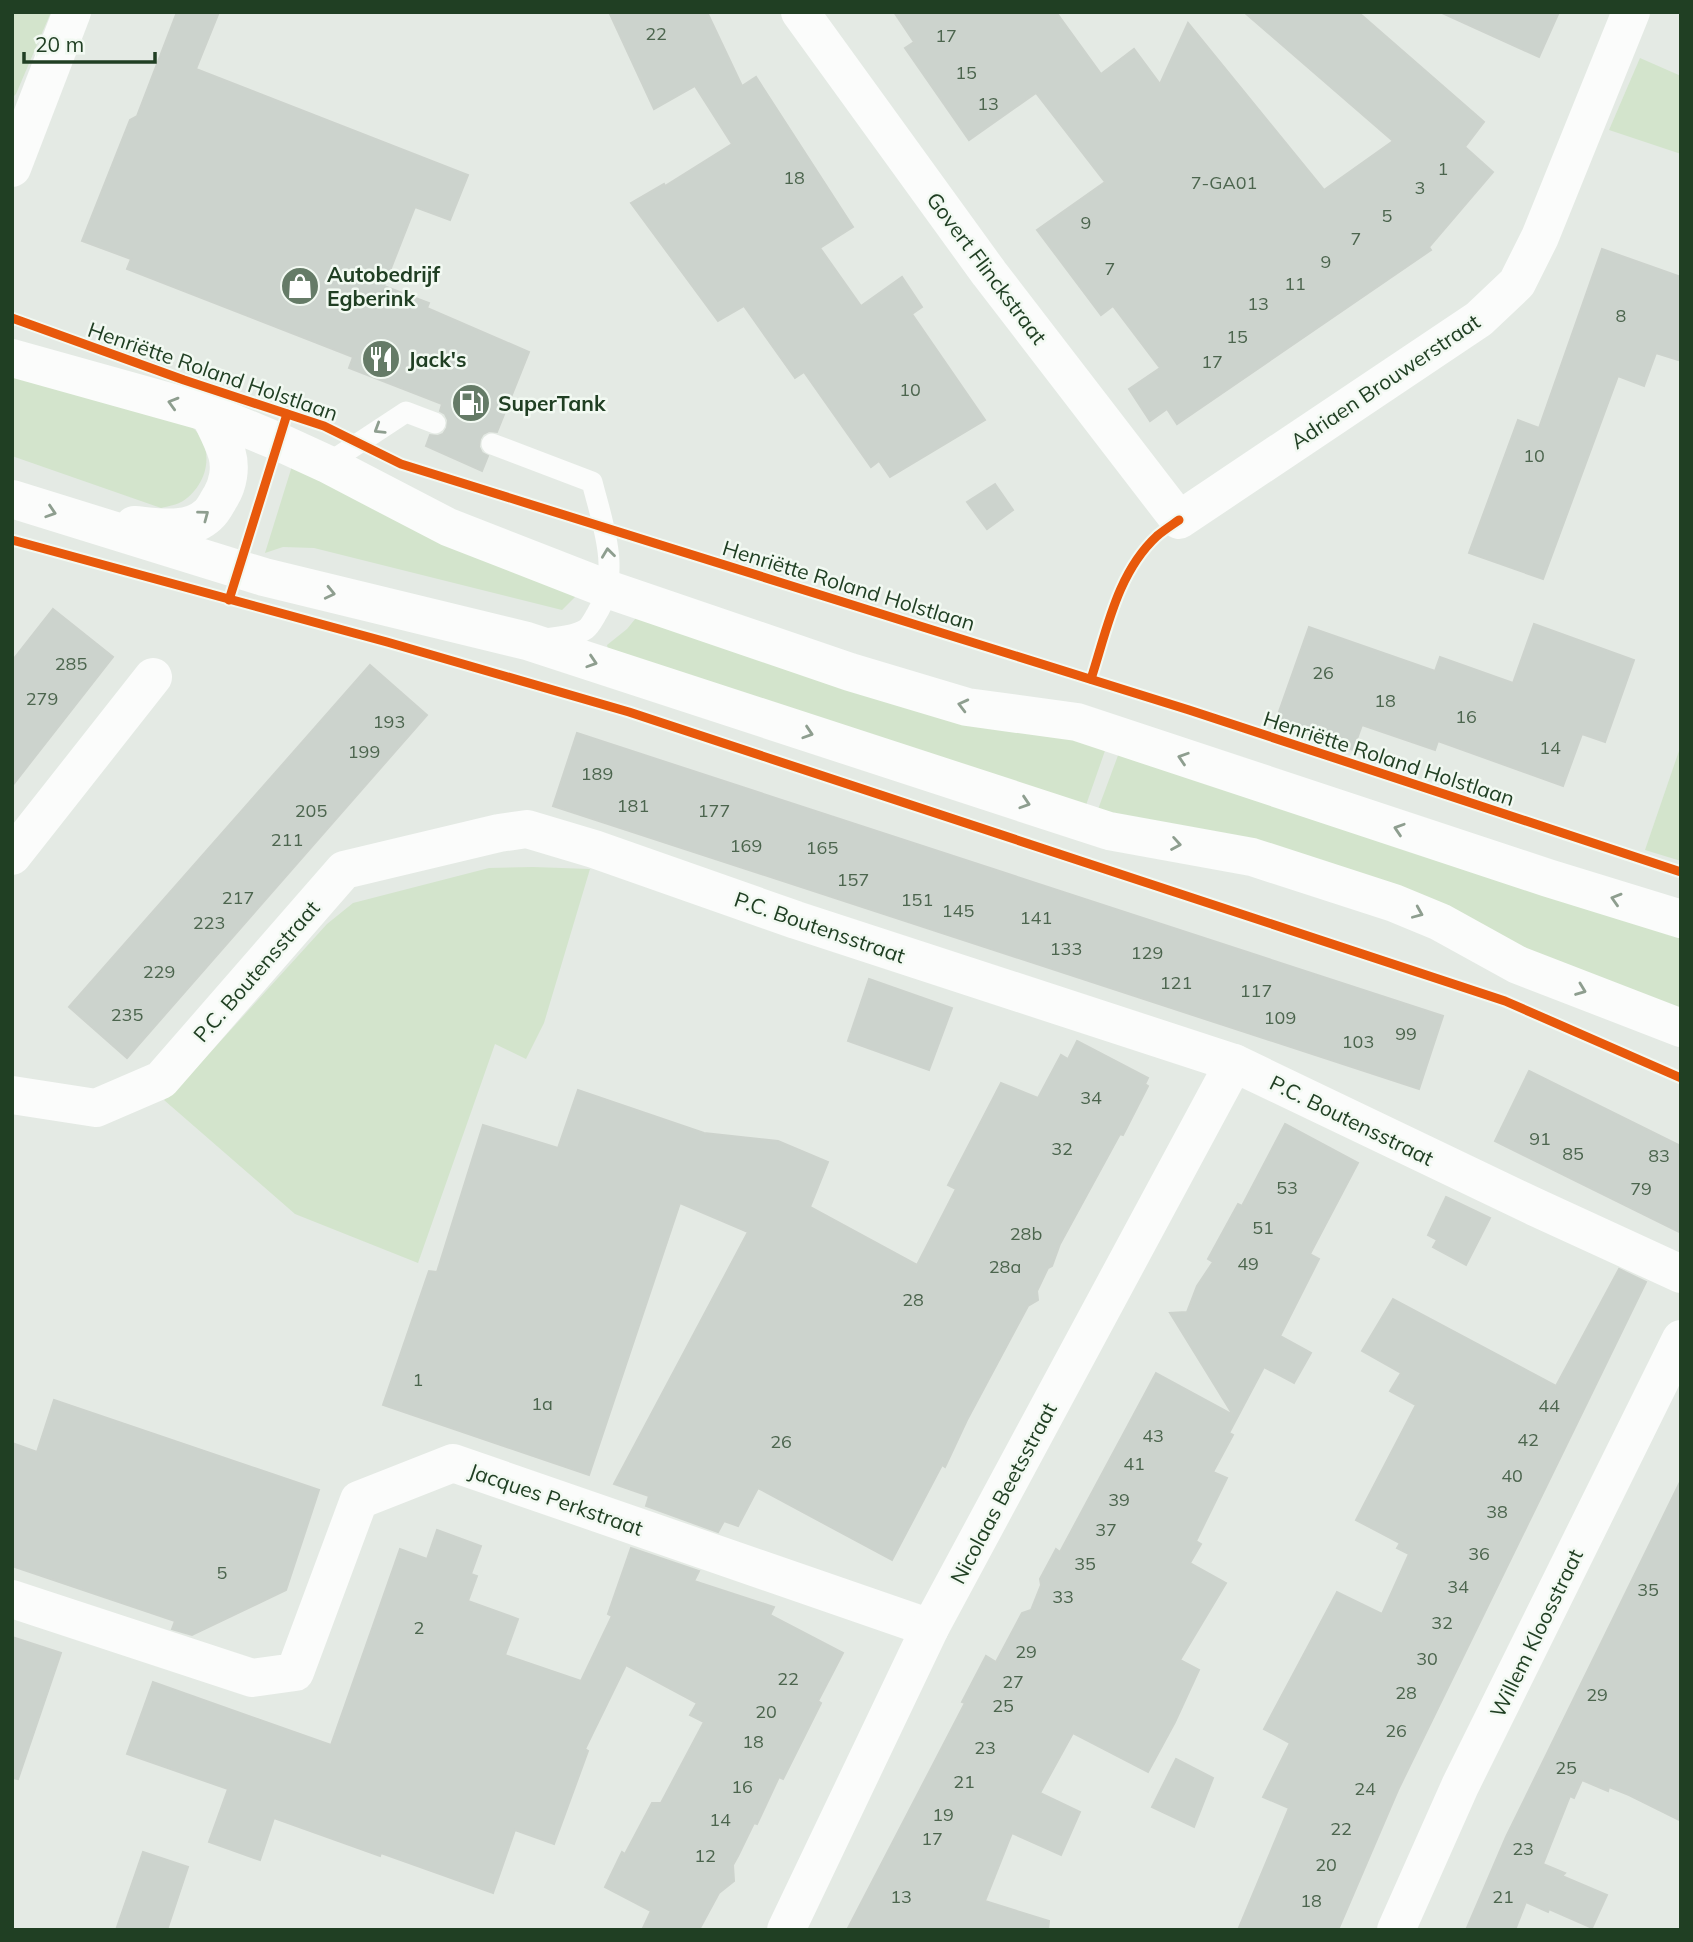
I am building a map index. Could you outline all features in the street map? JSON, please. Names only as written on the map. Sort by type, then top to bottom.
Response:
[{"type":"street","points":[[15,155],[72,12]]},
{"type":"street","name":"Govert Flinckstraat","points":[[800,12],[989,273],[1179,520]]},
{"type":"street","name":"Adriaen Brouwerstraat","points":[[1179,520],[1479,319],[1517,283],[1539,237],[1630,12]]},
{"type":"street","name":"Henriëtte Roland Holstlaan","points":[[12,358],[209,413],[327,464],[448,527],[607,589],[850,672],[967,707],[1076,722],[1548,878],[1681,919]]},
{"type":"street","points":[[90,524],[174,528],[188,525],[209,514],[225,490],[228,469],[226,453],[209,413]]},
{"type":"street","points":[[12,499],[264,577],[527,640],[1109,831],[1252,857],[1394,903],[1440,922],[1518,965],[1681,1028]]},
{"type":"street","points":[[12,856],[153,677]]},
{"type":"street","name":"P.C. Boutensstraat","points":[[12,1095],[96,1108],[161,1080],[344,870],[499,833],[527,830],[594,849],[796,919],[1234,1063],[1681,1274]]},
{"type":"street","name":"Nicolaas Beetsstraat","points":[[786,1930],[930,1628],[1234,1063]]},
{"type":"street","name":"Willem Kloosstraat","points":[[1396,1930],[1460,1786],[1681,1339]]},
{"type":"street","name":"Jacques Perkstraat","points":[[12,1599],[252,1678],[295,1672],[359,1500],[453,1463],[930,1628]]},
{"type":"lane","points":[[327,464],[407,412],[435,423]]},
{"type":"lane","points":[[492,444],[592,482],[604,528],[610,562],[607,589],[599,610],[586,629],[570,635],[527,640]]},
{"type":"green space","points":[[12,12],[51,12],[12,98]]},
{"type":"green space","points":[[1640,58],[1681,76],[1681,154],[1609,130]]},
{"type":"green space","points":[[12,372],[188,423],[199,434],[204,445],[206,463],[201,480],[183,501],[161,508],[12,456]]},
{"type":"green space","points":[[292,466],[577,595],[562,610],[314,548],[283,547],[265,553]]},
{"type":"green space","points":[[640,613],[1107,745],[1085,808],[609,653],[607,645],[627,629]]},
{"type":"green space","points":[[1681,745],[1681,861],[1645,850]]},
{"type":"green space","points":[[1120,750],[1681,932],[1681,1013],[1097,812]]},
{"type":"green space","points":[[489,868],[590,869],[544,1023],[526,1059],[495,1044],[418,1263],[295,1214],[164,1100],[327,924],[353,903]]},
{"type":"building","points":[[177,12],[219,12],[196,69],[468,175],[450,220],[415,207],[384,286],[429,303],[427,308],[529,352],[497,432],[489,431],[480,439],[479,447],[482,453],[488,456],[482,471],[426,446],[430,435],[443,434],[447,428],[448,420],[440,411],[442,404],[349,368],[353,357],[127,269],[131,259],[82,241],[130,120],[137,116]]},
{"type":"building","points":[[609,12],[707,12],[742,86],[756,77],[853,227],[820,248],[861,306],[902,277],[922,307],[912,314],[985,420],[890,477],[879,461],[871,467],[804,372],[795,378],[744,306],[718,321],[631,203],[664,184],[665,186],[732,144],[695,86],[654,109]]},
{"type":"building","points":[[894,12],[1056,12],[1101,74],[1134,49],[1160,84],[1188,23],[1324,190],[1393,141],[1244,12],[1358,12],[1484,122],[1465,147],[1493,172],[1429,247],[1431,250],[1177,424],[1167,409],[1150,421],[1129,389],[1160,368],[1113,306],[1101,315],[1037,230],[1105,182],[1036,93],[969,140],[905,48],[914,42]]},
{"type":"building","points":[[1440,12],[1559,12],[1539,57]]},
{"type":"building","points":[[1602,249],[1681,277],[1681,361],[1656,353],[1644,386],[1618,376],[1543,579],[1469,553],[1518,420],[1539,428]]},
{"type":"building","points":[[995,484],[1013,510],[987,529],[967,502]]},
{"type":"building","points":[[53,609],[113,657],[12,786],[12,661]]},
{"type":"building","points":[[1534,624],[1634,660],[1605,742],[1582,734],[1563,786],[1438,741],[1435,750],[1362,725],[1353,750],[1275,723],[1309,627],[1435,671],[1440,657],[1513,683]]},
{"type":"building","points":[[370,665],[427,715],[127,1058],[69,1007]]},
{"type":"building","points":[[577,733],[1443,1016],[1419,1089],[553,806]]},
{"type":"building","points":[[869,979],[952,1008],[929,1070],[848,1041]]},
{"type":"building","points":[[1077,1041],[1148,1078],[1145,1084],[1148,1086],[1060,1244],[1052,1266],[1048,1268],[1037,1291],[1038,1300],[1028,1306],[945,1467],[942,1465],[892,1560],[758,1488],[738,1526],[724,1521],[718,1532],[646,1506],[649,1496],[614,1484],[748,1232],[680,1203],[589,1475],[383,1405],[429,1271],[437,1272],[483,1125],[558,1148],[578,1090],[704,1133],[778,1141],[828,1162],[810,1207],[917,1265],[956,1189],[948,1185],[1001,1083],[1038,1098],[1061,1055],[1068,1059]]},
{"type":"building","points":[[1529,1071],[1681,1146],[1681,1233],[1495,1141]]},
{"type":"building","points":[[1285,1124],[1358,1163],[1310,1254],[1319,1259],[1280,1336],[1311,1353],[1294,1383],[1264,1367],[1229,1433],[1233,1435],[1213,1472],[1227,1478],[1196,1541],[1201,1544],[1190,1563],[1226,1583],[1180,1660],[1199,1670],[1148,1772],[1073,1733],[1040,1793],[1080,1812],[1061,1855],[1012,1833],[985,1901],[1049,1921],[1048,1930],[847,1930],[965,1703],[962,1702],[986,1656],[996,1662],[1022,1613],[1031,1610],[1041,1585],[1040,1579],[1056,1549],[1060,1552],[1156,1373],[1233,1415],[1170,1313],[1187,1312],[1197,1286],[1213,1262],[1208,1259],[1238,1204],[1242,1206]]},
{"type":"building","points":[[1446,1197],[1490,1218],[1466,1265],[1433,1247],[1437,1240],[1428,1235]]},
{"type":"building","points":[[1619,1269],[1646,1282],[1398,1790],[1338,1930],[1238,1930],[1289,1808],[1263,1797],[1290,1743],[1264,1729],[1337,1592],[1382,1614],[1409,1554],[1397,1548],[1400,1543],[1356,1520],[1416,1405],[1390,1391],[1401,1373],[1362,1351],[1393,1299],[1556,1386]]},
{"type":"building","points":[[54,1400],[319,1490],[286,1590],[192,1635],[172,1629],[175,1621],[12,1566],[12,1443],[37,1452]]},
{"type":"building","points":[[1681,1480],[1681,1821],[1629,1795],[1609,1787],[1608,1791],[1582,1780],[1574,1798],[1570,1796],[1543,1864],[1565,1873],[1562,1876],[1607,1895],[1592,1928],[1526,1902],[1515,1930],[1466,1930],[1506,1837]]},
{"type":"building","points":[[437,1530],[481,1546],[471,1574],[477,1576],[468,1601],[518,1619],[505,1655],[581,1681],[612,1616],[608,1614],[631,1548],[699,1571],[694,1581],[774,1607],[770,1615],[843,1653],[783,1779],[779,1777],[757,1824],[754,1823],[733,1865],[734,1881],[719,1893],[699,1930],[642,1930],[651,1911],[605,1887],[622,1852],[625,1854],[652,1803],[661,1803],[704,1722],[690,1715],[697,1703],[626,1665],[585,1749],[588,1751],[554,1844],[515,1830],[493,1893],[274,1818],[260,1860],[209,1842],[228,1789],[127,1754],[153,1682],[331,1745],[400,1549],[427,1559]]},
{"type":"building","points":[[12,1637],[61,1653],[18,1779],[12,1778]]},
{"type":"building","points":[[1176,1759],[1213,1778],[1194,1827],[1152,1807]]},
{"type":"building","points":[[143,1852],[188,1867],[167,1930],[116,1930]]},
{"type":"cycle path","points":[[12,318],[184,380],[324,426],[401,464],[1189,710],[1681,872]]},
{"type":"cycle path","points":[[229,600],[287,414]]},
{"type":"cycle path","points":[[1091,679],[1108,622],[1132,567],[1157,536],[1179,520]]},
{"type":"cycle path","points":[[12,540],[387,642],[629,712],[1505,1001],[1681,1078]]},
{"type":"place","name":"Autobedrijf Egberink","points":[[300,286]]},
{"type":"place","name":"Jack's","points":[[381,359]]},
{"type":"place","name":"SuperTank","points":[[471,403]]}]
